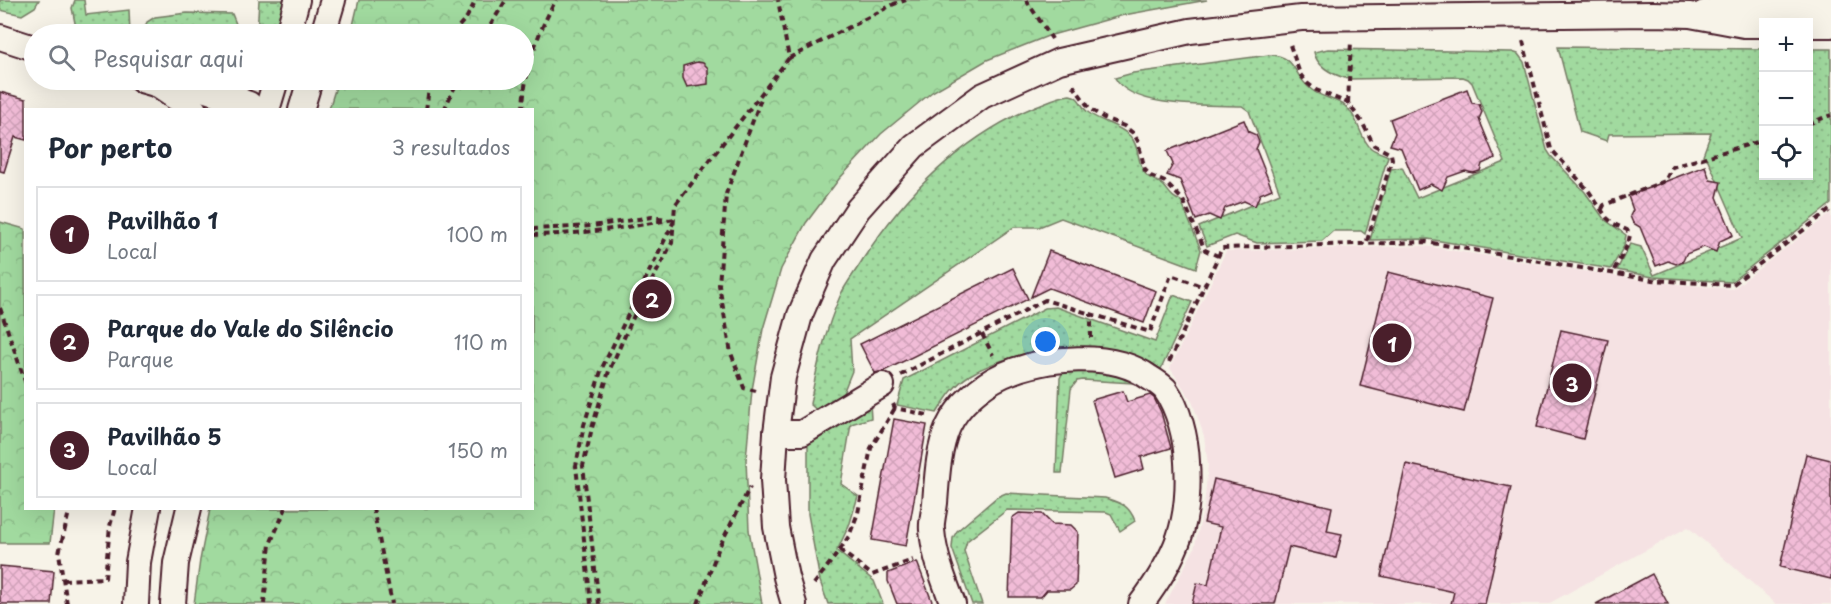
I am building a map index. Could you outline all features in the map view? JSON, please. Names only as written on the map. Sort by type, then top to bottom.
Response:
[{"type":"street","points":[[291,24],[297,0]]},
{"type":"street","points":[[326,24],[333,0]]},
{"type":"street","points":[[794,604],[776,527],[773,480],[783,377],[800,315],[824,260],[858,209],[914,146],[982,96],[1059,61],[1190,31],[1301,18],[1690,15],[1752,3],[1831,6]]},
{"type":"street","points":[[1690,15],[1744,26],[1759,25]]},
{"type":"street","points":[[1813,25],[1831,25]]},
{"type":"street","points":[[0,37],[24,45]]},
{"type":"street","points":[[165,90],[195,104],[249,104],[253,108]]},
{"type":"street","points":[[195,104],[222,90]]},
{"type":"street","points":[[268,108],[273,90]]},
{"type":"street","points":[[302,108],[307,90]]},
{"type":"street","points":[[953,604],[941,572],[932,530],[938,472],[948,427],[961,407],[978,389],[1002,375],[1028,366],[1106,359],[1138,369],[1164,388],[1178,415],[1187,452],[1189,491],[1184,524],[1173,555],[1141,604]]},
{"type":"street","points":[[776,433],[802,433],[882,385]]},
{"type":"street","points":[[136,604],[138,562],[147,510]]},
{"type":"street","points":[[173,604],[176,563],[189,510]]},
{"type":"path","points":[[460,24],[476,0]]},
{"type":"path","points":[[491,24],[506,0]]},
{"type":"path","points":[[534,47],[544,21],[556,0]]},
{"type":"path","points":[[778,0],[789,58]]},
{"type":"path","points":[[599,604],[583,466],[609,371],[636,311],[672,243],[675,205],[789,58],[906,0]]},
{"type":"path","points":[[1026,0],[1052,39]]},
{"type":"path","points":[[1348,103],[1351,41]]},
{"type":"path","points":[[1523,41],[1551,149],[1588,190],[1607,218],[1627,230],[1630,235],[1628,244],[1613,272]]},
{"type":"path","points":[[1290,45],[1300,74],[1307,83],[1316,90],[1348,103],[1362,122],[1374,145],[1391,154],[1392,159],[1366,244]]},
{"type":"path","points":[[1073,85],[1090,109],[1133,133],[1138,141],[1145,170],[1151,176],[1165,182],[1184,200],[1205,250],[1218,256]]},
{"type":"path","points":[[426,108],[429,90]]},
{"type":"path","points":[[445,108],[453,90]]},
{"type":"path","points":[[523,108],[524,90]]},
{"type":"path","points":[[756,391],[744,388],[731,353],[719,285],[726,194],[764,91]]},
{"type":"path","points":[[1813,122],[1831,115]]},
{"type":"path","points":[[1602,210],[1604,205],[1665,181],[1672,167],[1759,141]]},
{"type":"path","points":[[1172,356],[1222,248],[1426,242],[1653,280],[1732,285],[1831,209]]},
{"type":"path","points":[[534,229],[592,226],[652,217],[674,219]]},
{"type":"path","points":[[534,235],[574,234],[620,229],[674,219]]},
{"type":"path","points":[[591,604],[576,466],[584,425],[602,368],[674,219]]},
{"type":"path","points":[[882,385],[1045,300],[1150,332],[1171,275],[1204,287]]},
{"type":"path","points":[[0,308],[24,378]]},
{"type":"path","points":[[1091,314],[1091,342]]},
{"type":"path","points":[[982,334],[998,365]]},
{"type":"path","points":[[814,584],[849,537],[858,513],[871,448],[895,408],[928,415]]},
{"type":"path","points":[[698,604],[719,547],[751,483]]},
{"type":"path","points":[[67,604],[59,553],[70,510]]},
{"type":"path","points":[[63,580],[105,578],[110,526],[114,510]]},
{"type":"path","points":[[264,604],[270,544],[285,510]]},
{"type":"path","points":[[373,510],[392,604]]},
{"type":"path","points":[[840,550],[872,576],[922,557]]},
{"type":"shaded area","points":[[1831,213],[1831,604],[1776,604],[1688,527],[1548,604],[1165,604],[1194,549],[1204,507],[1208,465],[1204,436],[1192,401],[1170,368],[1226,251],[1424,246],[1654,282],[1733,289]]},
{"type":"green space","points":[[0,0],[39,0],[35,7],[22,15],[0,10]]},
{"type":"green space","points":[[75,0],[84,0],[86,15],[129,10],[130,24],[75,24],[72,8]]},
{"type":"green space","points":[[259,0],[285,0],[278,24],[258,24]]},
{"type":"green space","points":[[359,0],[1207,0],[1124,15],[1048,36],[987,60],[932,92],[881,134],[839,179],[806,223],[781,269],[763,329],[752,390],[746,460],[749,530],[762,604],[194,604],[210,510],[534,510],[534,108],[329,108],[335,90],[534,90],[534,24],[353,24]]},
{"type":"green space","points":[[187,13],[232,14],[236,24],[146,24],[155,17]]},
{"type":"green space","points":[[1558,47],[1759,49],[1759,180],[1813,180],[1813,49],[1831,49],[1831,204],[1731,282],[1653,277],[1617,270],[1630,244],[1641,247],[1654,275],[1742,238],[1708,160],[1703,155],[1711,133],[1609,134],[1607,141],[1580,132]]},
{"type":"green space","points":[[1328,49],[1512,52],[1518,54],[1524,62],[1547,150],[1585,192],[1604,219],[1626,235],[1624,246],[1611,269],[1428,239],[1370,240],[1391,169],[1402,167],[1417,198],[1505,162],[1472,83],[1468,79],[1463,77],[1348,79],[1322,67],[1316,58],[1314,52]]},
{"type":"green space","points":[[1269,55],[1285,58],[1312,90],[1345,106],[1353,116],[1367,144],[1388,156],[1365,234],[1361,231],[1333,231],[1322,241],[1257,243],[1235,235],[1207,246],[1199,227],[1280,193],[1249,111],[1242,106],[1192,105],[1154,100],[1124,88],[1115,78],[1133,73]]},
{"type":"green space","points":[[1070,95],[1077,98],[1089,113],[1130,136],[1145,174],[1162,184],[1173,197],[1181,201],[1201,250],[1196,268],[1061,218],[1039,227],[1014,227],[850,339],[852,371],[839,403],[822,415],[810,404],[826,335],[843,290],[880,235],[917,190],[960,151],[1009,119],[1053,99]]},
{"type":"green space","points":[[0,222],[24,229],[24,510],[54,510],[50,543],[0,543]]},
{"type":"green space","points":[[1173,295],[1192,302],[1161,369],[1140,358],[1117,351],[1066,348],[1039,351],[991,365],[970,375],[955,387],[937,413],[897,405],[904,380],[1045,308],[1056,307],[1155,342]]},
{"type":"green space","points":[[1097,365],[1150,384],[1077,381],[1071,389],[1062,473],[1056,473],[1060,378],[1063,372]]},
{"type":"green space","points":[[870,403],[871,418],[851,424],[841,484],[858,496],[850,523],[837,551],[874,581],[883,604],[828,604],[820,581],[808,514],[808,441]]},
{"type":"green space","points":[[1006,493],[1105,498],[1124,505],[1135,521],[1120,531],[1111,514],[1106,512],[1007,510],[967,541],[964,551],[982,604],[972,604],[952,548],[953,538],[957,531],[997,497]]},
{"type":"building","points":[[697,62],[703,63],[708,68],[708,84],[687,87],[683,78],[683,66]]},
{"type":"building","points":[[1467,89],[1472,103],[1479,104],[1482,112],[1479,119],[1495,158],[1482,164],[1480,171],[1473,173],[1465,171],[1448,177],[1442,190],[1431,184],[1418,190],[1401,148],[1390,145],[1395,133],[1390,119]]},
{"type":"building","points":[[0,92],[26,99],[26,108],[24,108],[24,139],[15,137],[4,172],[0,171]]},
{"type":"building","points":[[1244,120],[1249,132],[1256,135],[1259,142],[1256,149],[1272,189],[1260,194],[1255,206],[1244,201],[1225,208],[1220,220],[1209,215],[1196,220],[1180,180],[1167,175],[1173,164],[1167,151]]},
{"type":"building","points":[[1705,166],[1710,180],[1721,182],[1717,197],[1733,235],[1720,241],[1716,252],[1704,247],[1686,254],[1683,261],[1676,264],[1668,261],[1656,266],[1640,227],[1633,223],[1630,216],[1633,210],[1628,196]]},
{"type":"building","points":[[1049,251],[1156,291],[1144,323],[1049,288],[1031,297]]},
{"type":"building","points":[[1013,268],[1028,299],[884,371],[875,373],[860,344]]},
{"type":"building","points":[[1388,272],[1493,298],[1464,412],[1360,386]]},
{"type":"building","points":[[1561,330],[1608,340],[1583,439],[1537,427]]},
{"type":"building","points":[[1123,391],[1127,402],[1150,395],[1154,398],[1161,412],[1171,448],[1141,457],[1144,469],[1115,478],[1092,400]]},
{"type":"building","points":[[894,419],[927,425],[906,546],[872,540]]},
{"type":"building","points":[[1806,454],[1831,460],[1831,579],[1780,567]]},
{"type":"building","points":[[1406,464],[1511,487],[1485,604],[1451,604],[1454,592],[1381,576]]},
{"type":"building","points":[[1214,479],[1332,507],[1327,531],[1342,534],[1336,558],[1289,547],[1275,604],[1192,604],[1197,583],[1208,585],[1221,527],[1204,523]]},
{"type":"building","points":[[1019,513],[1042,514],[1052,524],[1071,525],[1078,532],[1076,585],[1070,590],[1047,590],[1041,597],[1009,597],[1012,518]]},
{"type":"building","points":[[917,562],[933,604],[897,604],[888,581],[888,573]]},
{"type":"building","points":[[0,566],[54,571],[51,604],[0,604]]},
{"type":"building","points":[[1652,574],[1668,604],[1596,604]]},
{"type":"place","name":"Parque do Vale do Silêncio","points":[[652,299]]},
{"type":"place","name":"Pavilhão 1","points":[[1392,343]]},
{"type":"place","name":"Pavilhão 5","points":[[1572,383]]}]
